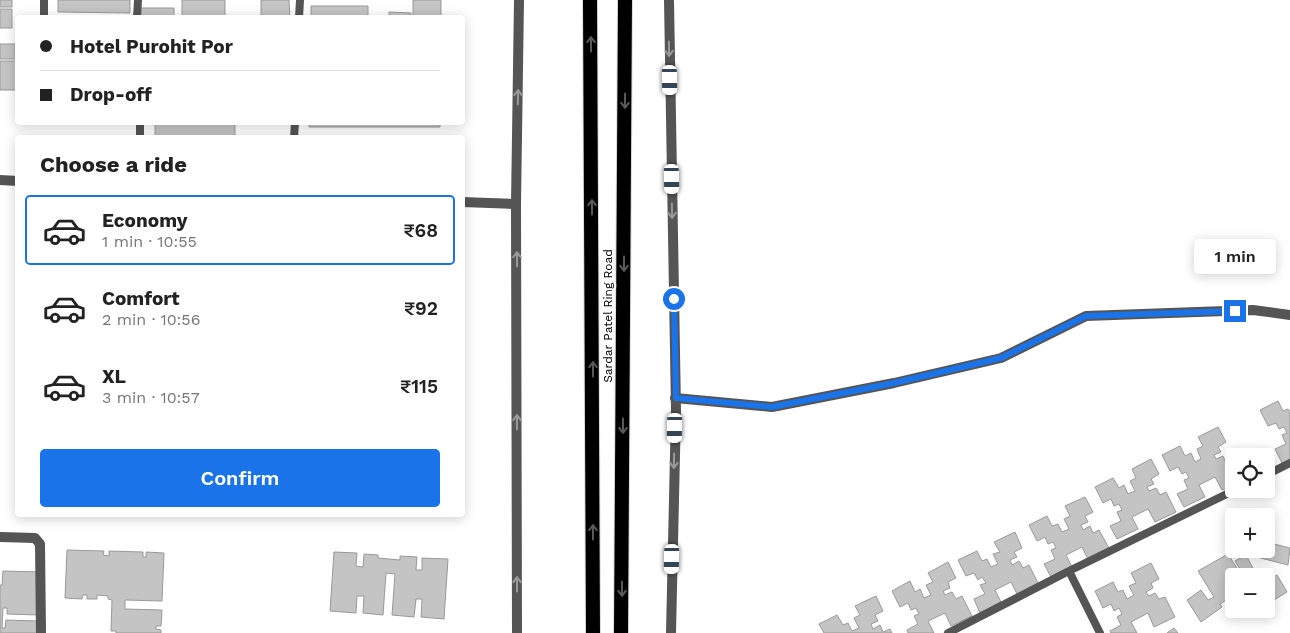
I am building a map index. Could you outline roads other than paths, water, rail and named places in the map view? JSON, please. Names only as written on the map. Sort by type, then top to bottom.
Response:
[{"type":"highway","name":"Sardar Patel Ring Road","points":[[590,0],[594,633]]},
{"type":"highway","name":"Sardar Patel Ring Road","points":[[621,633],[625,0]]},
{"type":"street","points":[[517,633],[516,204],[519,0]]},
{"type":"street","points":[[668,0],[676,398],[671,633]]},
{"type":"street","points":[[0,180],[15,181]]},
{"type":"street","points":[[465,202],[516,204]]},
{"type":"street","points":[[676,398],[772,407],[875,387],[1001,358],[1086,316],[1253,310],[1290,315]]},
{"type":"street","points":[[0,537],[35,538],[40,544],[42,553],[41,633]]},
{"type":"lane","points":[[44,0],[44,15]]},
{"type":"lane","points":[[138,0],[138,15]]},
{"type":"lane","points":[[299,15],[300,0]]},
{"type":"lane","points":[[1275,470],[1290,463]]},
{"type":"lane","points":[[948,633],[1225,495]]},
{"type":"lane","points":[[1069,571],[1100,633]]}]
